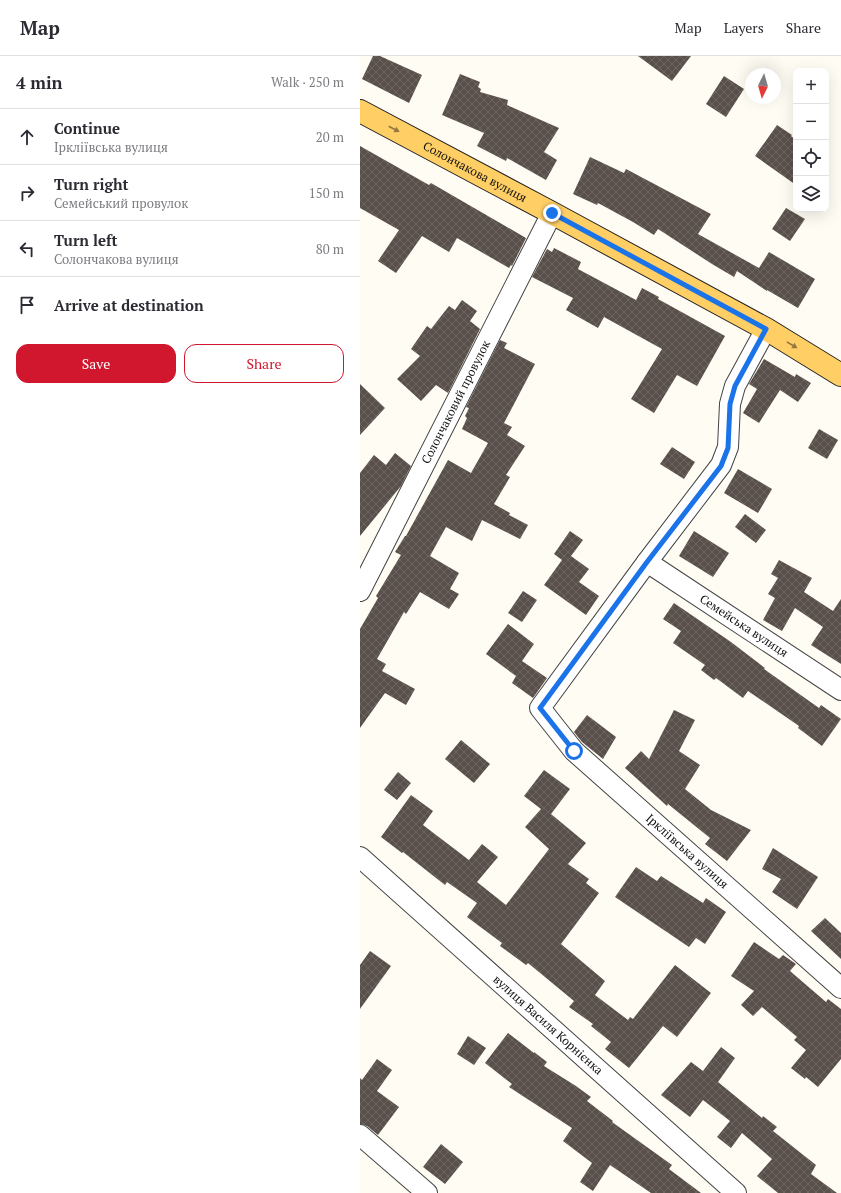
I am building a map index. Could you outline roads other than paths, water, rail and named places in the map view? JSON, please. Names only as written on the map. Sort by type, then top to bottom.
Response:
[{"type":"main road","name":"Солончакова вулиця","points":[[360,111],[766,329],[841,375]]},
{"type":"street","name":"Солончаковий провулок","points":[[360,591],[552,213]]},
{"type":"street","points":[[647,562],[721,466],[728,448],[730,404],[735,386],[766,329]]},
{"type":"street","name":"Семейська вулиця","points":[[647,562],[841,690]]},
{"type":"street","name":"Іркліївська вулиця","points":[[647,562],[540,708],[574,751],[841,988]]},
{"type":"street","name":"вулиця Василя Корнієнка","points":[[360,857],[736,1193]]},
{"type":"street","points":[[360,1135],[428,1193]]}]
